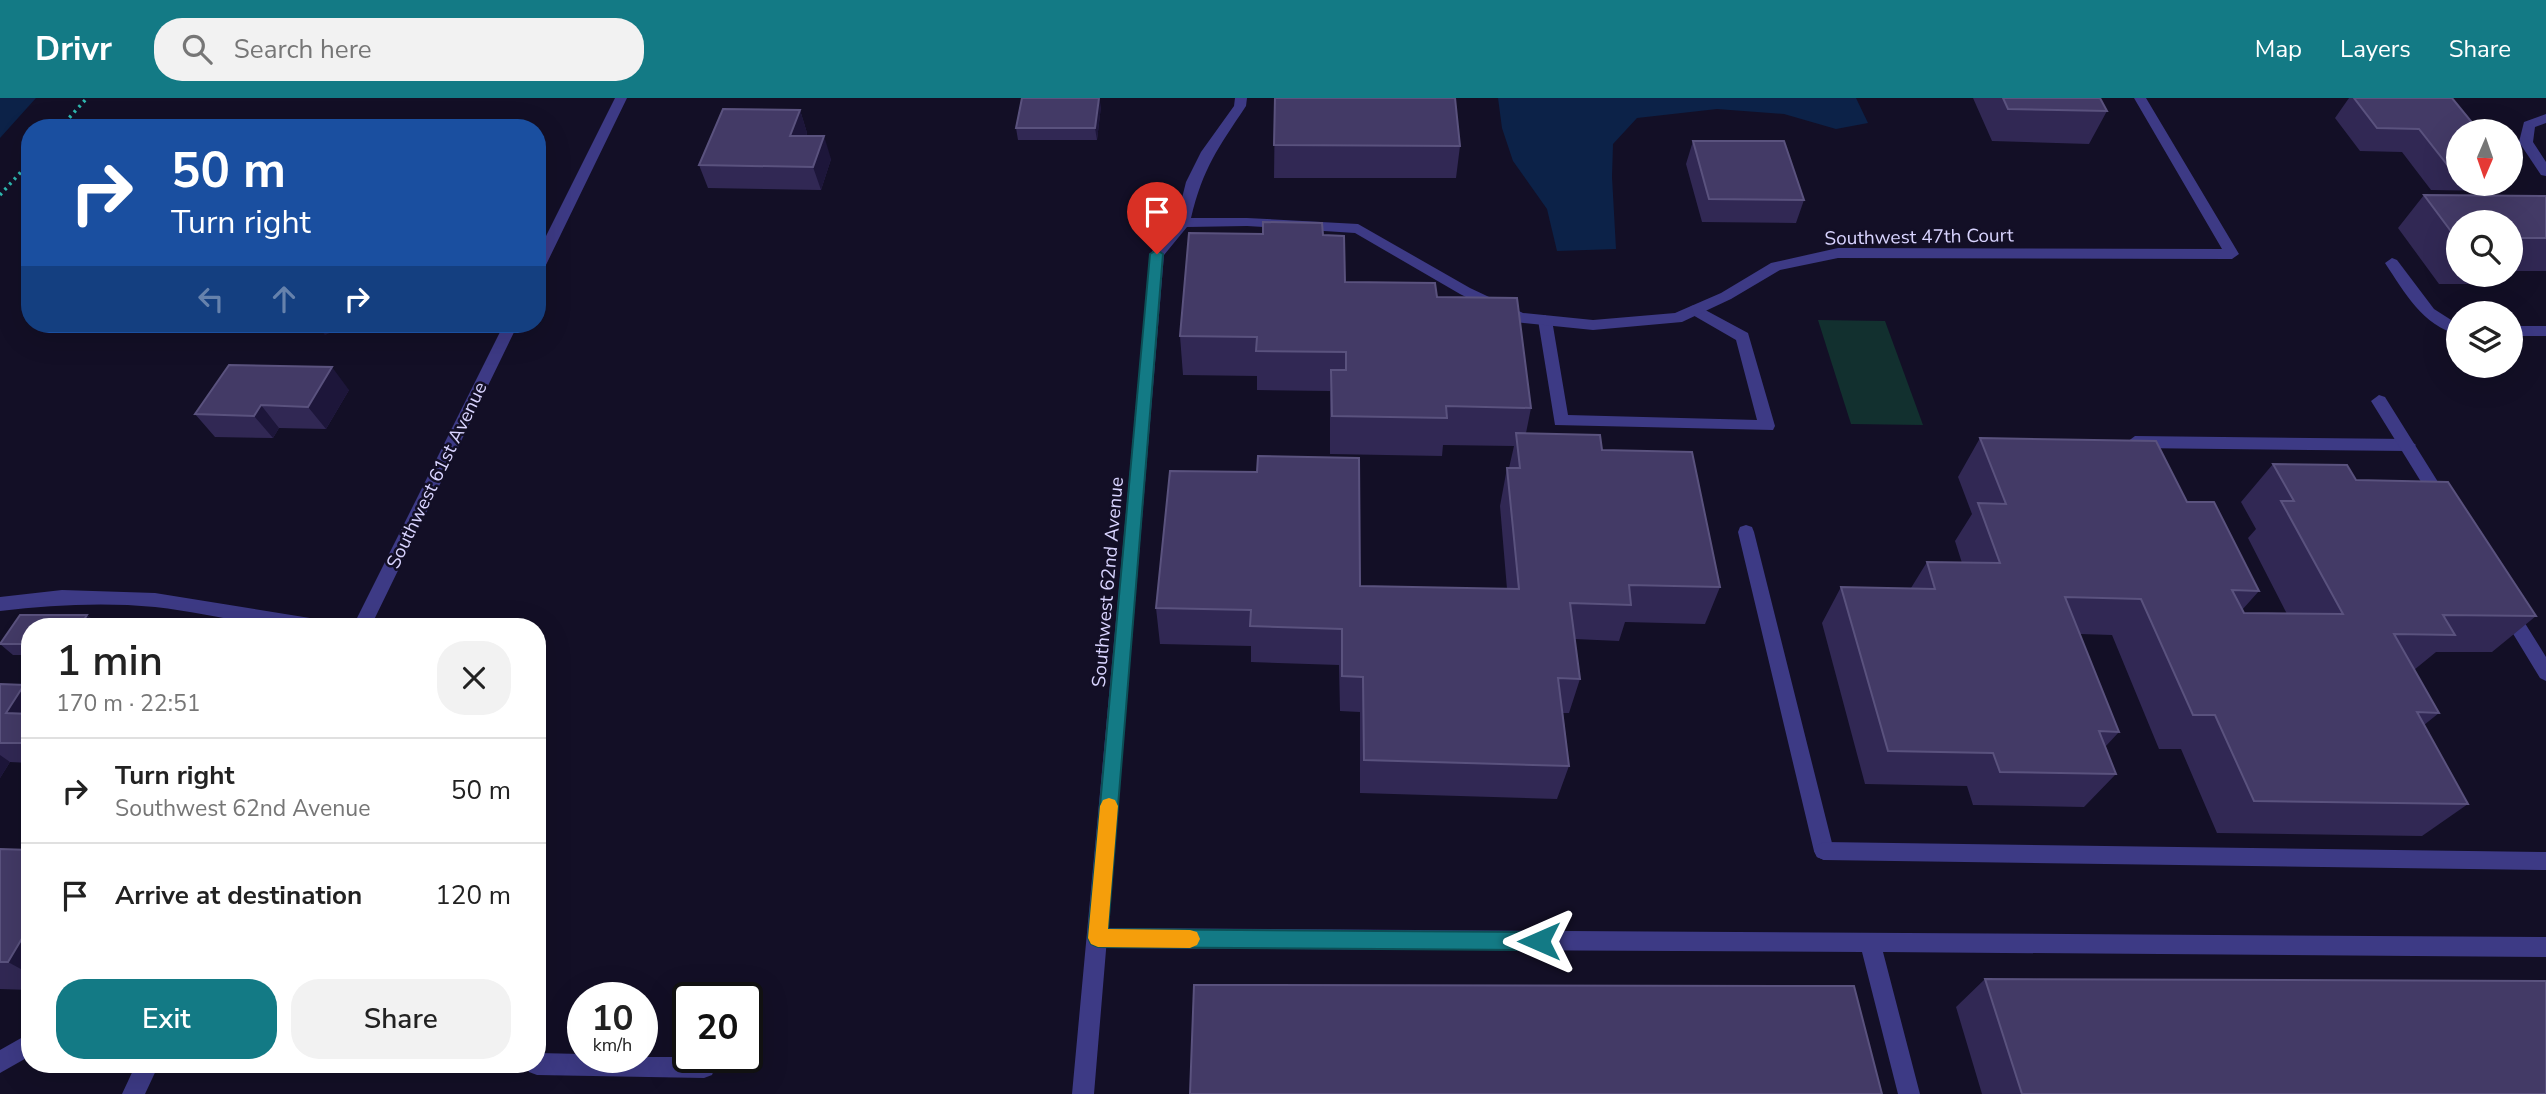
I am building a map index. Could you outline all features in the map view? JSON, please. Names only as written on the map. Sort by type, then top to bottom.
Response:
[{"type":"street","points":[[546,251],[621,98]]},
{"type":"street","name":"Southwest 62nd Avenue","points":[[1083,1094],[1157,254],[1183,223],[1193,182],[1208,152],[1240,106],[1241,98]]},
{"type":"street","name":"Southwest 47th Court","points":[[1183,223],[1247,222],[1358,229],[1465,291],[1520,318],[1593,325],[1677,318],[1726,296],[1776,266],[1838,253],[2232,254],[2140,98]]},
{"type":"street","points":[[2546,118],[2529,125],[2526,142],[2546,172]]},
{"type":"street","points":[[2392,263],[2435,320],[2446,325]]},
{"type":"street","points":[[1545,320],[1561,421],[1767,426],[1743,337],[1696,310]]},
{"type":"street","points":[[2523,331],[2546,331]]},
{"type":"street","name":"Southwest 61st Avenue","points":[[366,618],[506,333]]},
{"type":"street","points":[[2379,401],[2449,514]]},
{"type":"street","points":[[2118,441],[2408,446]]},
{"type":"street","points":[[1746,532],[1824,851],[2546,861]]},
{"type":"street","points":[[2498,594],[2546,673]]},
{"type":"street","points":[[0,604],[62,597],[155,600],[266,618]]},
{"type":"street","points":[[1098,938],[2546,947]]},
{"type":"street","points":[[1870,942],[1909,1094]]},
{"type":"street","points":[[0,1062],[21,1049]]},
{"type":"street","points":[[546,1064],[672,1066]]},
{"type":"street","points":[[133,1094],[144,1073]]},
{"type":"path","points":[[68,119],[87,98]]},
{"type":"path","points":[[0,195],[21,172]]},
{"type":"green space","points":[[1818,320],[1885,321],[1923,425],[1851,424]]},
{"type":"water","points":[[0,98],[36,98],[0,138]]},
{"type":"water","points":[[1498,98],[1856,98],[1868,123],[1836,129],[1784,114],[1717,109],[1637,118],[1613,144],[1616,249],[1557,251],[1547,209],[1513,161],[1502,128]]},
{"type":"building","points":[[1022,98],[1099,98],[1095,128],[1016,128]]},
{"type":"building","points":[[1275,98],[1455,98],[1460,146],[1274,145]]},
{"type":"building","points":[[2003,98],[2100,98],[2107,111],[2008,109]]},
{"type":"building","points":[[2354,98],[2452,98],[2469,119],[2446,119],[2446,163],[2419,129],[2377,128]]},
{"type":"building","points":[[723,109],[800,110],[790,136],[824,136],[813,167],[699,165]]},
{"type":"building","points":[[1693,141],[1784,141],[1804,200],[1709,199]]},
{"type":"building","points":[[2424,195],[2546,196],[2546,238],[2523,238],[2523,210],[2446,210],[2446,225]]},
{"type":"building","points":[[1263,222],[1322,223],[1323,235],[1344,236],[1345,282],[1435,283],[1437,297],[1517,298],[1531,408],[1446,406],[1447,418],[1332,416],[1331,370],[1346,370],[1346,352],[1256,351],[1257,337],[1180,336],[1189,233],[1263,234]]},
{"type":"building","points":[[229,365],[332,367],[308,407],[261,405],[254,416],[195,414]]},
{"type":"building","points":[[1516,433],[1600,435],[1602,450],[1692,452],[1720,587],[1629,585],[1631,605],[1570,603],[1580,679],[1558,678],[1569,766],[1364,760],[1363,677],[1342,676],[1342,629],[1250,626],[1251,610],[1156,608],[1170,471],[1257,472],[1258,456],[1359,458],[1360,586],[1519,589],[1507,468],[1520,468]]},
{"type":"building","points":[[1980,438],[2156,441],[2187,502],[2214,502],[2259,591],[2232,590],[2244,613],[2343,614],[2281,501],[2294,501],[2273,464],[2347,465],[2356,480],[2448,482],[2536,616],[2443,615],[2455,635],[2394,634],[2439,713],[2417,712],[2468,804],[2254,801],[2215,715],[2193,715],[2141,599],[2065,597],[2119,732],[2099,731],[2116,774],[2000,772],[1993,753],[1888,751],[1841,587],[1935,589],[1927,562],[2000,563],[1978,503],[2006,504]]},
{"type":"building","points":[[20,615],[87,615],[85,618],[21,618],[21,644],[0,644]]},
{"type":"building","points":[[0,684],[21,685],[21,690],[6,713],[21,714],[21,743],[0,743]]},
{"type":"building","points":[[0,849],[21,850],[21,940],[8,962],[0,962]]},
{"type":"building","points":[[1985,979],[2546,981],[2546,1094],[2022,1094]]},
{"type":"building","points":[[1194,985],[1854,986],[1882,1094],[1190,1094]]},
{"type":"slow traffic","points":[[1109,806],[1098,938],[1190,939]]},
{"type":"route","points":[[1157,254],[1098,938],[1539,941]]}]
